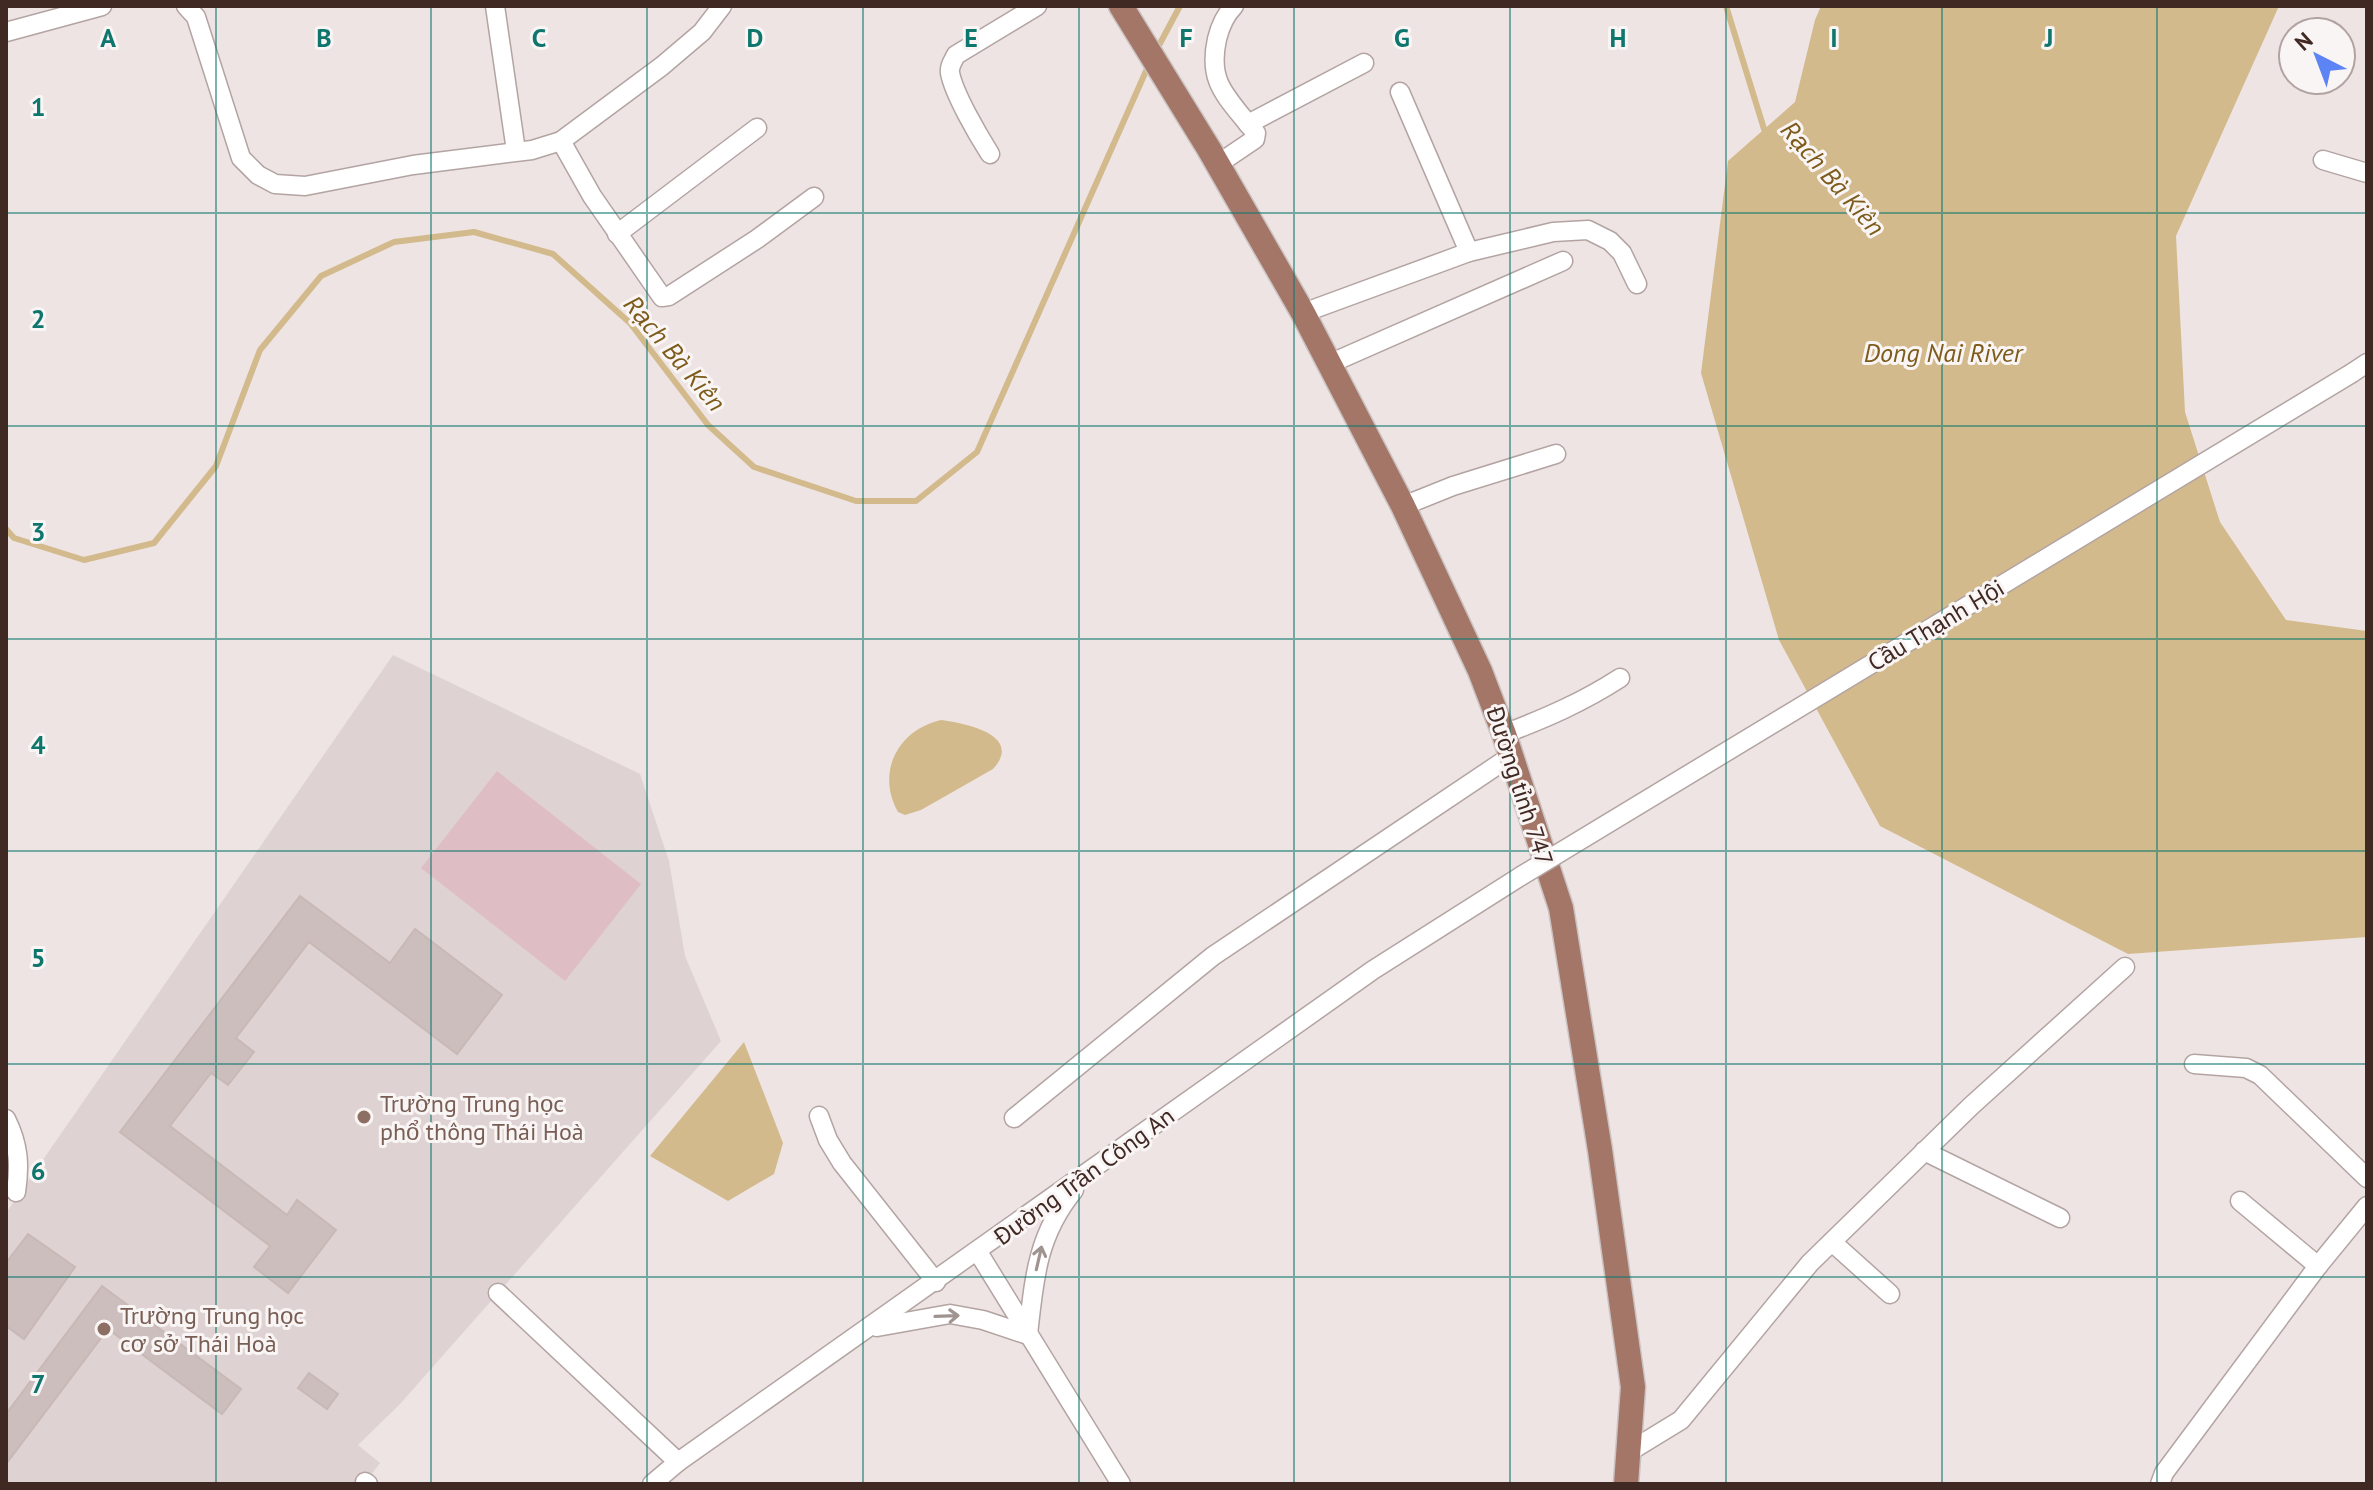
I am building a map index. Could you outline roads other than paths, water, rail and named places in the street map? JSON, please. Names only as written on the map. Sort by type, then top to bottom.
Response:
[{"type":"main road","name":"Đường tỉnh 747","points":[[1121,6],[1303,313],[1403,506],[1480,671],[1508,745],[1561,908],[1600,1150],[1633,1387],[1626,1484]]},
{"type":"street","points":[[6,32],[102,6]]},
{"type":"street","points":[[186,6],[196,17],[241,158],[258,175],[275,184],[305,186],[413,165],[532,150],[561,141],[662,66],[702,32],[722,6]]},
{"type":"street","points":[[495,6],[516,151]]},
{"type":"street","points":[[990,154],[973,125],[950,72],[950,64],[956,55],[1037,6]]},
{"type":"street","points":[[1213,157],[1255,139],[1256,133],[1223,92],[1214,75],[1213,60],[1218,34],[1234,6]]},
{"type":"street","points":[[1248,124],[1364,63]]},
{"type":"street","points":[[1400,92],[1469,252]]},
{"type":"street","points":[[617,234],[757,128]]},
{"type":"street","points":[[561,141],[617,234],[662,297],[669,296],[757,239],[814,197]]},
{"type":"street","points":[[2323,160],[2367,173]]},
{"type":"street","points":[[1303,313],[1469,252],[1553,232],[1588,230],[1610,241],[1622,253],[1637,284]]},
{"type":"street","points":[[1329,364],[1563,261]]},
{"type":"street","name":"Cầu Thạnh Hội","points":[[1521,876],[2360,368]]},
{"type":"street","points":[[1403,506],[1453,486],[1556,454]]},
{"type":"street","points":[[1014,1118],[1221,950],[1508,745],[1620,678]]},
{"type":"street","name":"Đường Trần Công An","points":[[653,1484],[678,1462],[1373,970],[1521,876]]},
{"type":"street","points":[[1627,1453],[1681,1420],[1810,1263],[1924,1151],[2125,967]]},
{"type":"street","points":[[2194,1064],[2246,1068],[2260,1075],[2367,1178]]},
{"type":"street","points":[[819,1116],[828,1140],[842,1163],[936,1282]]},
{"type":"street","points":[[6,1119],[16,1140],[19,1157],[16,1192]]},
{"type":"street","points":[[1924,1151],[2060,1218]]},
{"type":"street","points":[[1028,1335],[1033,1282],[1044,1237],[1059,1208],[1089,1172]]},
{"type":"street","points":[[2240,1201],[2318,1266]]},
{"type":"street","points":[[2160,1484],[2164,1473],[2318,1266],[2367,1206]]},
{"type":"street","points":[[1832,1242],[1890,1294]]},
{"type":"street","points":[[978,1252],[1121,1484]]},
{"type":"street","points":[[498,1293],[678,1462]]},
{"type":"street","points":[[870,1328],[950,1314],[983,1320],[1028,1335]]},
{"type":"water","name":"Dong Nai River","points":[[1821,6],[2279,6],[2176,236],[2185,412],[2220,522],[2286,620],[2367,631],[2367,937],[2128,954],[1880,826],[1779,640],[1701,373],[1728,161],[1795,102]]},
{"type":"water","points":[[941,720],[988,733],[1001,747],[1001,757],[993,769],[921,810],[905,815],[898,812],[892,797],[890,768],[902,743],[926,725]]},
{"type":"water","points":[[744,1042],[783,1143],[774,1174],[728,1201],[650,1156]]},
{"type":"waterway","name":"Rạch Bà Kiên","points":[[1157,49],[1180,6]]},
{"type":"waterway","name":"Rạch Bà Kiên","points":[[1726,6],[1764,129],[1769,135]]},
{"type":"waterway","name":"Rạch Bà Kiên","points":[[6,529],[14,538],[84,560],[154,543],[216,466],[260,350],[321,276],[394,242],[474,232],[553,254],[630,323],[708,425],[754,467],[856,501],[916,501],[977,452],[1150,62]]},
{"type":"place","name":"Trường Trung học phổ thông Thái Hoà","points":[[364,1117]]},
{"type":"place","name":"Trường Trung học cơ sở Thái Hoà","points":[[104,1329]]}]
